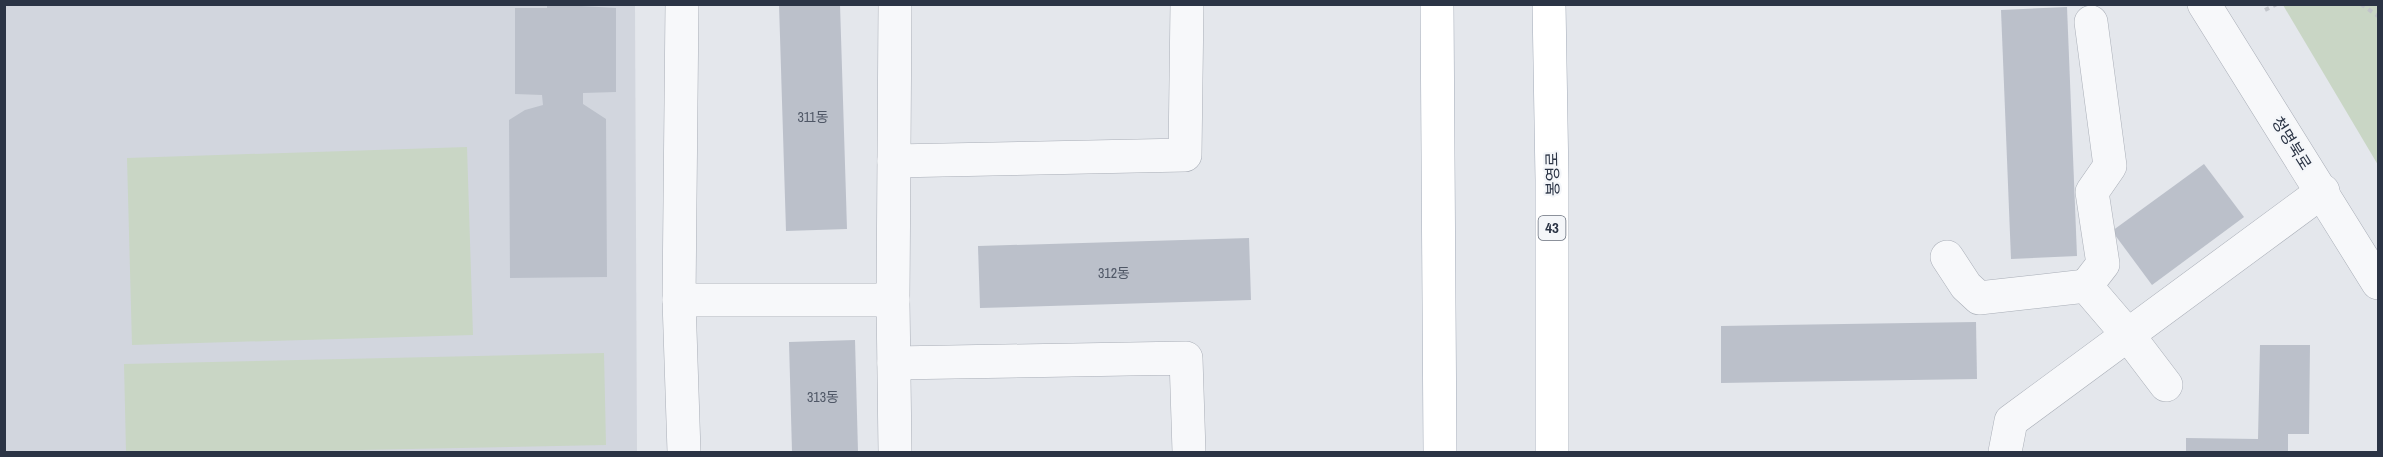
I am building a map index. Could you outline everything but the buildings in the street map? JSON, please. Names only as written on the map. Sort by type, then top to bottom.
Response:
[{"type":"main road","points":[[1437,4],[1440,453]]},
{"type":"main road","name":"봉영로","points":[[1549,4],[1552,180],[1552,453]]},
{"type":"street","points":[[682,4],[679,300],[684,453]]},
{"type":"street","points":[[895,4],[892,300],[895,453]]},
{"type":"street","points":[[894,161],[1185,155],[1187,4]]},
{"type":"street","name":"청명북로","points":[[2204,4],[2379,283]]},
{"type":"street","points":[[1947,257],[1966,286],[1978,298],[2086,286],[2103,264],[2092,192],[2110,166],[2091,22]]},
{"type":"street","points":[[2005,453],[2011,421],[2322,191]]},
{"type":"street","points":[[2086,286],[2128,334],[2166,385]]},
{"type":"street","points":[[679,300],[892,300]]},
{"type":"street","points":[[894,363],[1186,358],[1189,453]]},
{"type":"path","points":[[2265,10],[2277,4]]},
{"type":"path","points":[[2361,4],[2379,15]]},
{"type":"shaded area","points":[[4,5],[635,5],[637,452],[5,452]]},
{"type":"green space","points":[[2283,5],[2378,5],[2378,165]]},
{"type":"green space","points":[[467,147],[473,335],[132,345],[127,158]]},
{"type":"green space","points":[[604,353],[606,445],[260,452],[126,452],[124,364]]}]
